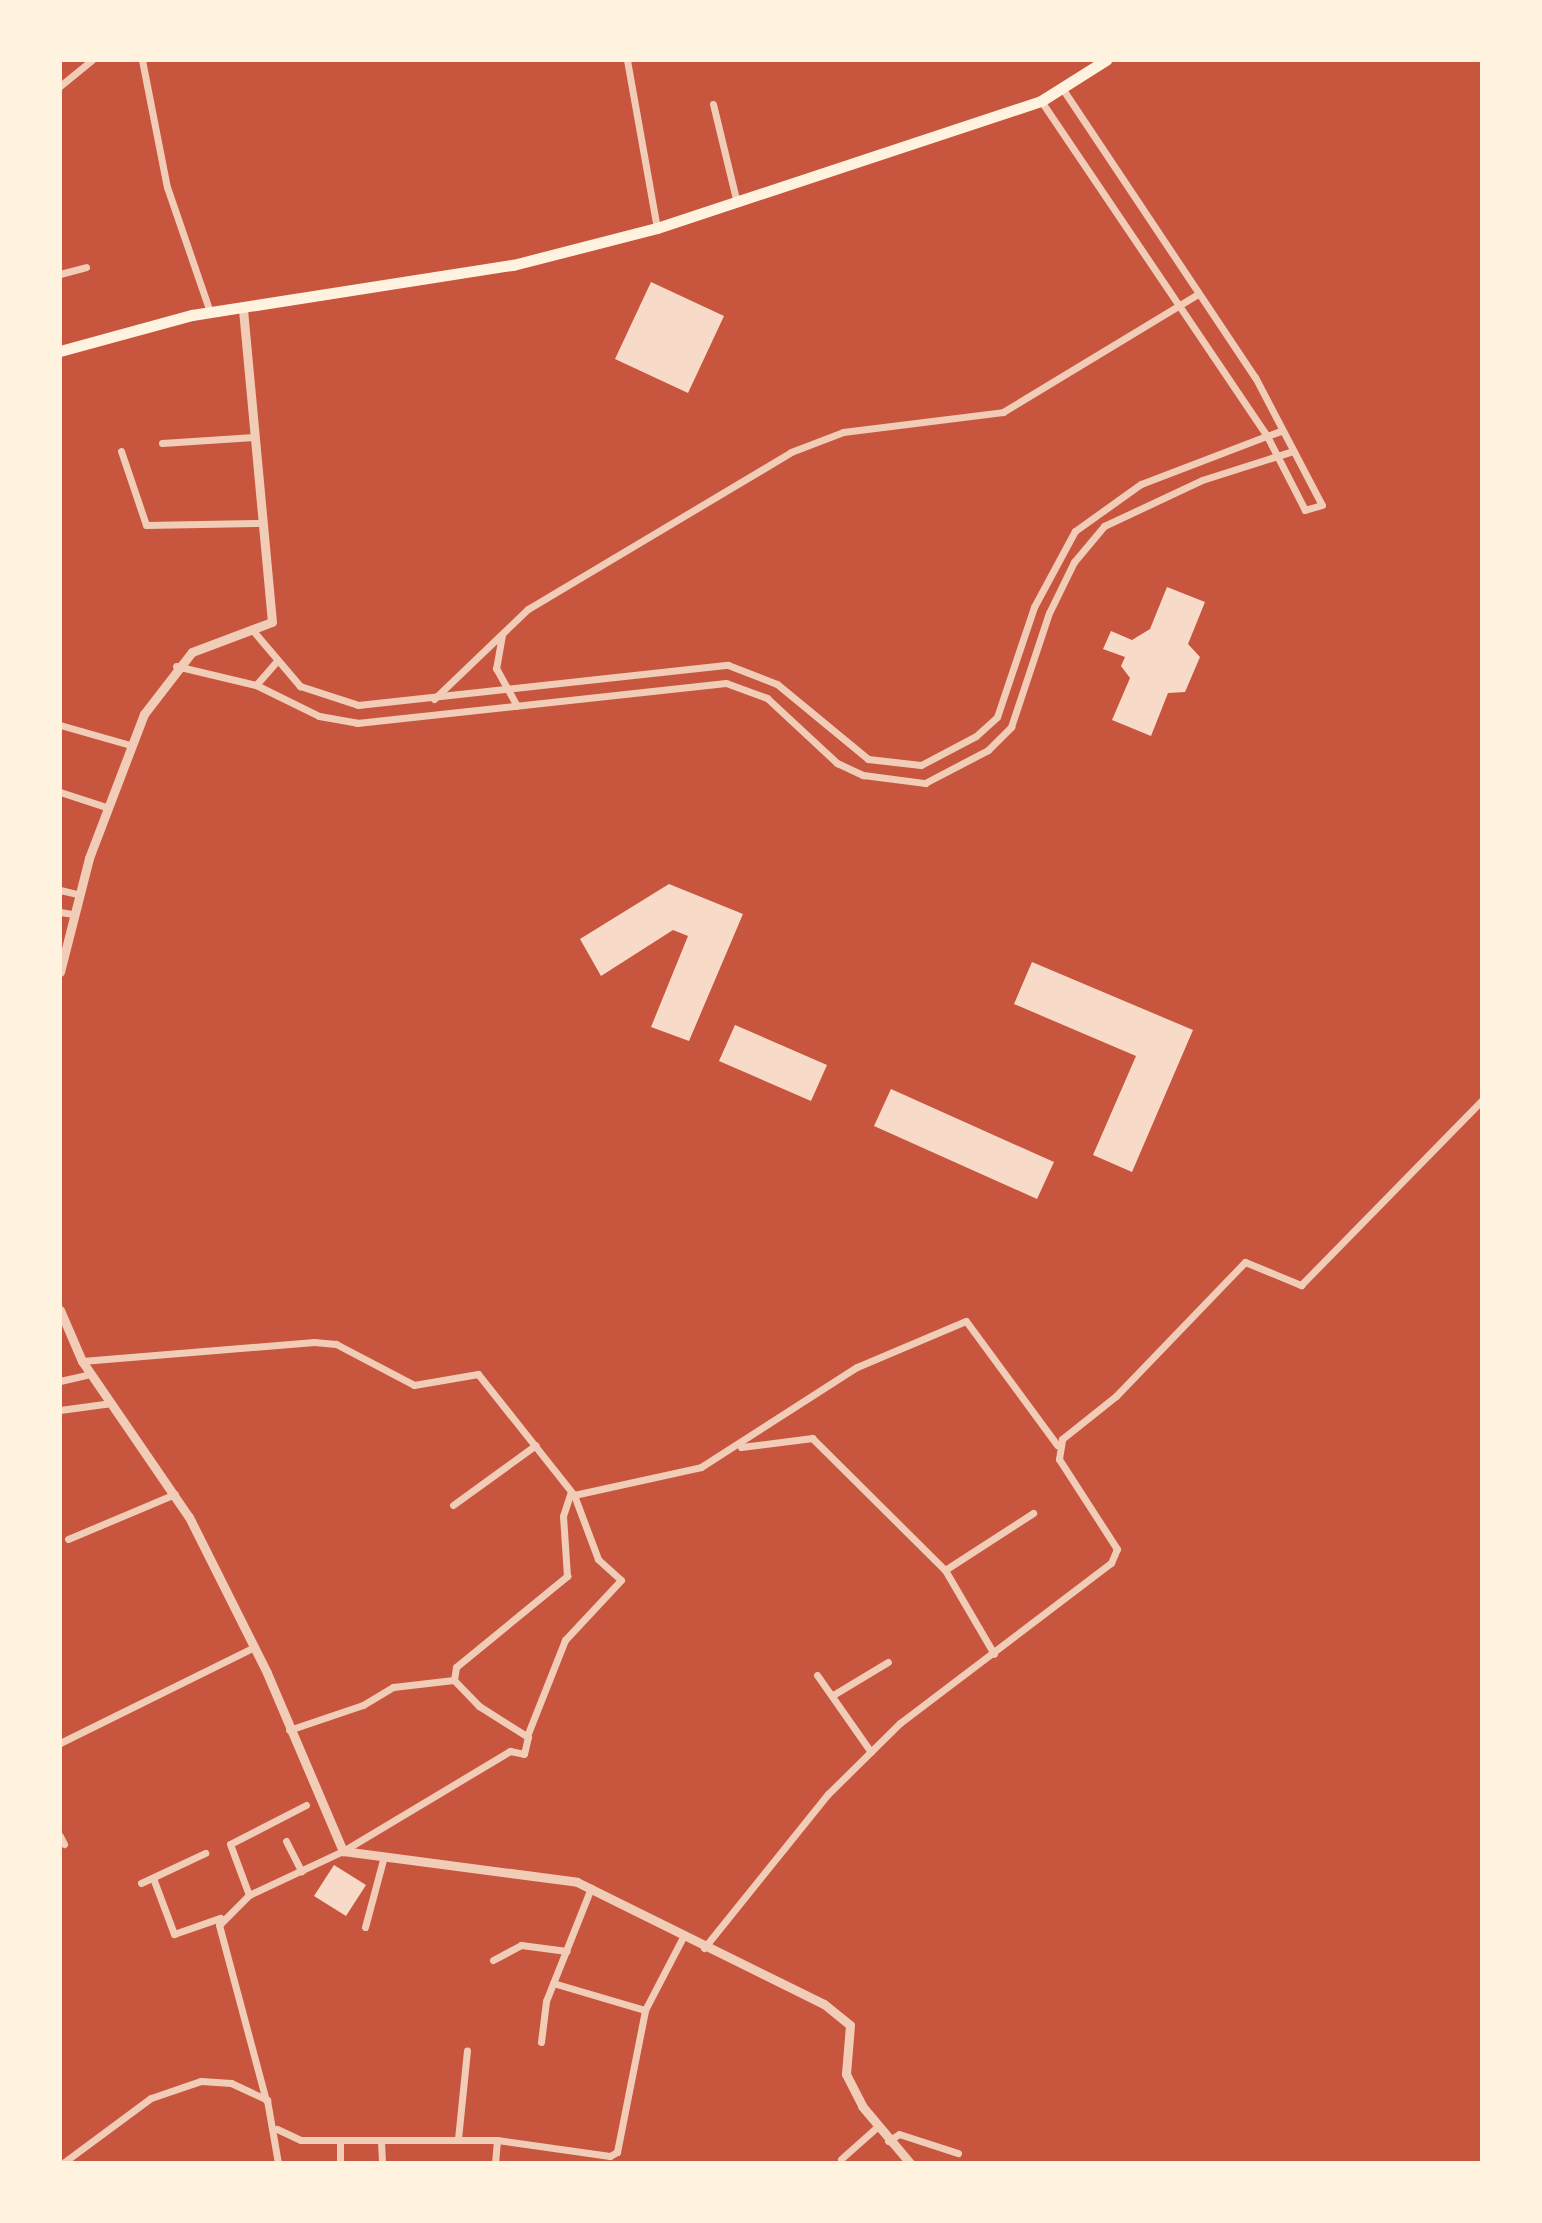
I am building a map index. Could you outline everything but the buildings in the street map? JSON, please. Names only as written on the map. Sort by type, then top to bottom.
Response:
[{"type":"main road","points":[[60,351],[210,312],[513,265],[657,228],[1041,101],[1064,91],[1106,60]]},
{"type":"street","points":[[60,86],[92,60]]},
{"type":"street","points":[[142,60],[167,187],[210,312]]},
{"type":"street","points":[[627,60],[657,228]]},
{"type":"street","points":[[1041,101],[1181,304],[1267,436],[1305,510],[1322,505],[1198,294],[1064,91]]},
{"type":"street","points":[[713,104],[737,203]]},
{"type":"street","points":[[60,274],[86,267]]},
{"type":"street","points":[[433,699],[504,630],[791,452],[856,429],[1003,412],[1198,294]]},
{"type":"street","points":[[60,972],[77,894],[106,807],[130,745],[176,666],[215,642],[255,633],[272,622],[275,598],[260,523],[243,307]]},
{"type":"street","points":[[255,633],[275,663],[324,698],[358,705],[728,665],[777,684],[868,759],[921,765],[949,754],[997,717],[1034,607],[1075,531],[1141,484],[1281,431]]},
{"type":"street","points":[[162,443],[254,437]]},
{"type":"street","points":[[121,451],[146,525],[260,523]]},
{"type":"street","points":[[176,666],[256,685],[319,716],[386,722],[726,683],[767,698],[837,763],[863,775],[925,783],[988,750],[1011,727],[1049,613],[1074,562],[1104,526],[1293,451]]},
{"type":"street","points":[[504,630],[493,654],[514,689],[517,706]]},
{"type":"street","points":[[256,685],[275,663]]},
{"type":"street","points":[[319,716],[324,698]]},
{"type":"street","points":[[60,725],[130,745]]},
{"type":"street","points":[[60,792],[106,807]]},
{"type":"street","points":[[60,890],[77,894]]},
{"type":"street","points":[[60,912],[72,914]]},
{"type":"street","points":[[1057,1445],[1116,1396],[1245,1262],[1301,1285],[1482,1100]]},
{"type":"street","points":[[60,1310],[82,1361],[175,1494],[254,1647],[288,1731],[343,1851]]},
{"type":"street","points":[[572,1495],[701,1467],[857,1367],[966,1321],[1057,1445],[1068,1475],[1117,1549],[1111,1563],[871,1752],[828,1794],[704,1948]]},
{"type":"street","points":[[82,1361],[336,1344],[414,1385],[481,1375],[572,1495],[598,1559],[621,1580],[565,1640],[527,1736],[524,1754],[510,1751],[343,1851],[249,1895],[220,1918],[174,1934],[153,1878]]},
{"type":"street","points":[[60,1381],[91,1374]]},
{"type":"street","points":[[60,1410],[112,1403]]},
{"type":"street","points":[[735,1448],[812,1438],[945,1570],[994,1654]]},
{"type":"street","points":[[453,1505],[536,1445]]},
{"type":"street","points":[[68,1539],[175,1494]]},
{"type":"street","points":[[454,1680],[456,1667],[567,1576],[563,1516],[572,1495]]},
{"type":"street","points":[[945,1570],[1033,1513]]},
{"type":"street","points":[[60,1743],[254,1647]]},
{"type":"street","points":[[833,1695],[888,1662]]},
{"type":"street","points":[[817,1675],[871,1752]]},
{"type":"street","points":[[288,1731],[363,1705],[393,1687],[454,1680]]},
{"type":"street","points":[[454,1680],[479,1706],[527,1736]]},
{"type":"street","points":[[249,1895],[230,1844],[306,1805]]},
{"type":"street","points":[[286,1841],[301,1871]]},
{"type":"street","points":[[343,1851],[591,1888],[704,1948],[844,2016],[851,2036],[846,2074],[877,2127],[910,2163]]},
{"type":"street","points":[[141,1883],[205,1853]]},
{"type":"street","points":[[365,1927],[384,1856]]},
{"type":"street","points":[[541,2042],[553,1983],[591,1888]]},
{"type":"street","points":[[220,1918],[277,2129],[278,2163]]},
{"type":"street","points":[[277,2129],[301,2140],[340,2143],[497,2140],[575,2152],[617,2152],[645,2010],[684,1935]]},
{"type":"street","points":[[493,1960],[521,1945],[567,1951]]},
{"type":"street","points":[[553,1983],[645,2010]]},
{"type":"street","points":[[458,2139],[467,2050]]},
{"type":"street","points":[[63,2163],[176,2086],[231,2083],[267,2100]]},
{"type":"street","points":[[841,2159],[877,2127]]},
{"type":"street","points":[[888,2141],[899,2134],[958,2153]]},
{"type":"street","points":[[495,2163],[497,2140]]},
{"type":"street","points":[[381,2142],[382,2163]]},
{"type":"street","points":[[340,2143],[340,2163]]},
{"type":"street","points":[[574,2163],[575,2152]]}]
